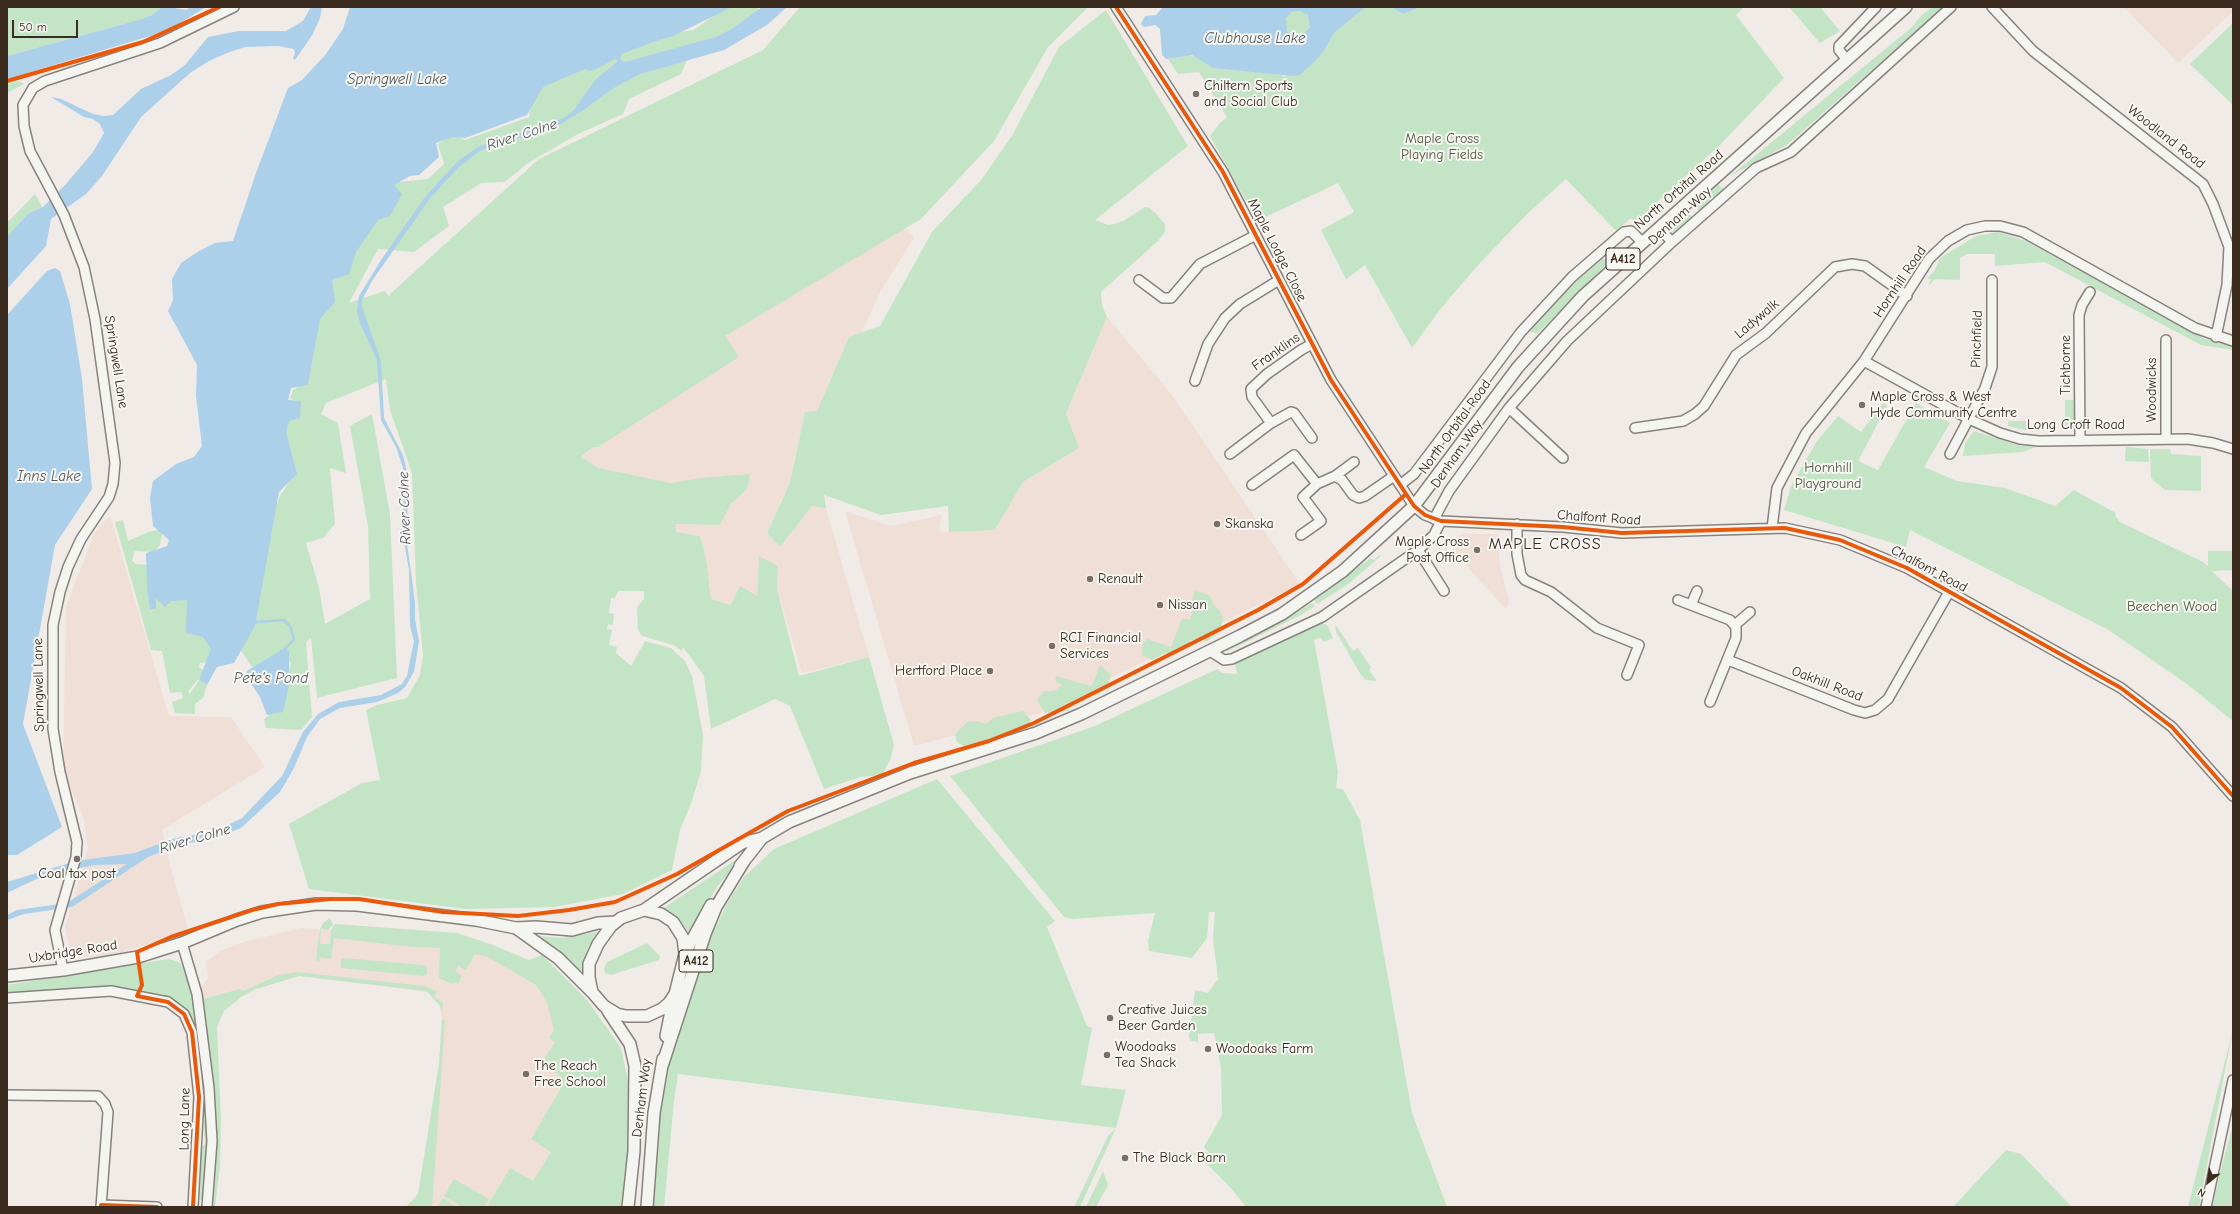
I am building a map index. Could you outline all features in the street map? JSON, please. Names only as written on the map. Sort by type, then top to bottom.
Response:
[{"type":"main road","name":"North Orbital Road","points":[[1414,506],[1523,361],[1583,296],[1906,7]]},
{"type":"main road","name":"A412","points":[[644,910],[742,843],[762,838],[789,822],[910,773],[1036,733],[1081,714],[1210,651],[1275,617],[1343,571],[1414,506]]},
{"type":"main road","name":"A412","points":[[685,954],[718,893],[762,838]]},
{"type":"main road","name":"A412","points":[[662,1066],[705,934],[716,907],[744,861]]},
{"type":"main road","name":"Uxbridge Road","points":[[7,976],[63,970],[138,957],[182,943],[262,912],[316,904],[357,905],[476,920],[516,928],[536,927],[572,930],[598,923],[616,922]]},
{"type":"main road","points":[[644,910],[661,914],[673,922],[684,938],[685,954],[675,994],[662,1009],[647,1016],[634,1017],[617,1014],[604,1006],[592,992],[589,977],[591,958],[598,944],[616,922],[644,910]]},
{"type":"main road","name":"Uxbridge Road","points":[[516,928],[558,958],[592,992]]},
{"type":"main road","name":"Denham Way","points":[[647,1207],[654,1113],[675,994]]},
{"type":"main road","name":"Denham Way","points":[[604,1006],[624,1033],[634,1060],[634,1151],[628,1207]]},
{"type":"street","name":"Springwell Lane","points":[[63,970],[55,935],[76,858],[77,842],[76,831],[60,772],[52,729],[53,625],[60,592],[68,566],[81,539],[109,497],[114,484],[116,463],[113,435],[90,294],[84,267],[64,215],[35,162],[26,140],[24,105],[32,88],[45,80],[160,44],[234,7]]},
{"type":"street","name":"Maple Lodge Close","points":[[1116,7],[1201,135],[1223,172],[1331,380],[1414,506]]},
{"type":"street","points":[[1847,60],[1839,50],[1839,46],[1876,7]]},
{"type":"street","name":"Denham Way","points":[[1210,651],[1224,660],[1232,659],[1288,634],[1322,617],[1418,550],[1434,535],[1449,491],[1509,408],[1567,341],[1672,242],[1756,168],[1791,152],[1951,7]]},
{"type":"street","name":"Woodland Road","points":[[1992,7],[2033,51],[2203,184],[2213,204],[2229,247],[2227,284],[2216,337]]},
{"type":"street","name":"Hornhill Road","points":[[1772,528],[1775,494],[1797,447],[1813,423],[1864,361],[1929,259],[1948,241],[1967,230],[1985,226],[2004,226],[2029,235],[2195,328],[2216,337],[2233,341]]},
{"type":"street","points":[[1659,228],[1672,242]]},
{"type":"street","name":"Denham Way","points":[[1400,485],[1414,474],[1521,332],[1572,277],[1624,232],[1631,231],[1642,242]]},
{"type":"street","points":[[1139,280],[1163,298],[1171,298],[1200,264],[1256,236]]},
{"type":"street","name":"Ladywalk","points":[[1635,428],[1683,421],[1695,414],[1704,406],[1736,355],[1766,333],[1835,267],[1852,264],[1865,266],[1906,296]]},
{"type":"street","points":[[1195,381],[1208,344],[1225,318],[1240,304],[1279,280]]},
{"type":"street","name":"Pinchfield","points":[[1950,454],[1985,388],[1992,367],[1992,280]]},
{"type":"street","name":"Tichborne","points":[[2080,440],[2080,316],[2082,305],[2090,292]]},
{"type":"street","name":"Woodwicks","points":[[2166,340],[2166,439]]},
{"type":"street","name":"Franklins","points":[[1271,423],[1252,397],[1251,389],[1278,366],[1312,344]]},
{"type":"street","name":"Long Croft Road","points":[[1864,361],[1969,419],[2000,433],[2020,439],[2039,441],[2166,439],[2202,440],[2233,449]]},
{"type":"street","points":[[1509,408],[1563,458]]},
{"type":"street","points":[[1230,454],[1271,423],[1287,413],[1294,414],[1312,438]]},
{"type":"street","points":[[1252,485],[1294,455],[1317,484]]},
{"type":"street","points":[[1301,535],[1321,521],[1303,497],[1317,484],[1335,476],[1354,462]]},
{"type":"street","points":[[1335,476],[1342,480],[1353,495],[1359,498],[1365,496],[1394,476]]},
{"type":"street","name":"Chalfont Road","points":[[1414,506],[1425,515],[1438,520],[1637,533],[1772,528],[1796,530],[1840,540],[1895,562],[2108,681],[2151,710],[2172,727],[2233,796]]},
{"type":"street","points":[[1517,524],[1517,554],[1522,575],[1525,580],[1551,592],[1597,628],[1639,645],[1627,675]]},
{"type":"street","points":[[1418,550],[1444,591]]},
{"type":"street","points":[[1691,606],[1697,592]]},
{"type":"street","name":"Oakhill Road","points":[[1728,660],[1854,710],[1866,713],[1875,710],[1888,699],[1949,592]]},
{"type":"street","points":[[1678,600],[1730,620],[1735,625],[1736,638],[1710,702]]},
{"type":"street","points":[[1735,625],[1750,612]]},
{"type":"street","name":"Long Lane","points":[[182,943],[198,994],[209,1088],[212,1141],[207,1207]]},
{"type":"street","name":"Long Lane","points":[[7,998],[111,991],[168,1002],[184,1014],[192,1032],[198,1097],[194,1207]]},
{"type":"street","points":[[2206,1207],[2233,1080]]},
{"type":"street","points":[[7,1095],[98,1096],[106,1104],[108,1112],[101,1206],[157,1207]]},
{"type":"shaded area","points":[[2124,7],[2233,7],[2233,11],[2178,63]]},
{"type":"shaded area","points":[[905,227],[914,238],[880,292],[862,332],[849,337],[817,411],[805,412],[790,483],[767,532],[780,547],[812,506],[826,508],[869,657],[802,673],[777,589],[778,567],[759,556],[757,596],[731,605],[711,599],[706,558],[700,536],[676,532],[674,524],[720,525],[731,504],[748,488],[750,474],[700,478],[671,483],[599,468],[582,457],[593,447],[738,357],[724,336]]},
{"type":"shaded area","points":[[1107,317],[1172,395],[1300,584],[1041,713],[914,746],[845,511],[891,526],[942,515],[938,532],[995,530],[1023,482],[1079,448],[1066,413]]},
{"type":"shaded area","points":[[110,515],[169,716],[231,717],[265,767],[162,830],[168,858],[188,929],[165,939],[110,956],[85,957],[69,947],[65,927],[88,848],[83,816],[63,771],[66,607],[94,534]]},
{"type":"shaded area","points":[[1462,534],[1497,534],[1500,565],[1509,603],[1506,609],[1457,556],[1450,541]]},
{"type":"shaded area","name":"The Reach Free School","points":[[335,924],[457,933],[493,945],[554,975],[612,1207],[406,1207],[418,1194],[439,1064],[442,1019],[440,1006],[427,992],[299,976],[256,989],[241,997],[203,1005],[199,986],[202,987],[208,977],[206,961],[222,950],[247,941],[302,928],[331,930]]},
{"type":"green space","points":[[7,7],[181,7],[161,8],[152,15],[142,19],[7,56]]},
{"type":"green space","points":[[725,7],[756,7],[760,11],[724,37],[691,50],[681,74],[629,99],[623,114],[578,134],[528,163],[505,182],[481,183],[443,207],[449,226],[414,252],[378,249],[349,303],[384,291],[390,297],[390,294],[539,159],[763,50],[800,7],[1088,7],[1048,47],[994,141],[921,219],[725,336],[739,357],[598,447],[593,447],[581,457],[599,468],[671,483],[700,478],[750,474],[748,488],[731,504],[720,525],[675,524],[676,532],[700,536],[706,558],[711,599],[731,605],[740,586],[757,596],[759,556],[778,566],[777,589],[799,676],[869,657],[894,745],[890,760],[882,775],[861,777],[824,789],[790,706],[775,699],[711,729],[704,676],[683,647],[682,651],[673,645],[642,636],[638,630],[637,607],[644,599],[644,591],[618,591],[615,598],[611,598],[609,613],[614,614],[613,625],[608,624],[607,629],[612,630],[609,645],[617,647],[616,653],[631,666],[645,641],[671,648],[685,661],[692,676],[703,735],[701,771],[692,801],[680,830],[672,870],[623,894],[554,907],[466,909],[309,889],[289,824],[362,783],[380,780],[366,710],[377,705],[407,698],[420,675],[423,655],[416,583],[412,473],[390,410],[386,379],[326,403],[321,414],[338,423],[346,473],[330,468],[335,524],[323,538],[306,543],[319,588],[325,624],[370,599],[368,526],[350,426],[372,414],[390,514],[397,678],[317,698],[311,638],[306,642],[312,717],[301,730],[266,728],[264,719],[280,706],[291,663],[282,653],[255,671],[239,648],[272,518],[280,496],[295,473],[284,433],[287,420],[299,402],[290,399],[293,390],[306,383],[308,362],[330,278],[354,251],[389,183],[428,179],[444,164],[438,144],[453,134],[465,140],[529,117],[534,88],[658,35],[694,30]]},
{"type":"green space","name":"Maple Cross Playing Fields","points":[[1366,7],[1391,7],[1403,14],[1421,7],[1744,7],[1736,15],[1784,78],[1718,147],[1634,223],[1631,218],[1616,231],[1566,179],[1527,214],[1480,263],[1442,307],[1412,348],[1365,265],[1346,279],[1321,230],[1354,212],[1338,183],[1257,221],[1210,136],[1219,124],[1227,117],[1199,72],[1178,74],[1168,59],[1188,55],[1196,57],[1213,68],[1276,73],[1284,76],[1304,71],[1324,51],[1334,33]]},
{"type":"green space","points":[[1789,7],[1820,7],[1840,31],[1820,43]]},
{"type":"green space","points":[[1932,7],[1943,7],[1787,145],[1729,177],[1911,28],[1922,15]]},
{"type":"green space","points":[[1106,10],[1188,146],[1095,220],[1108,225],[1114,224],[1123,221],[1145,207],[1150,208],[1158,216],[1165,225],[1165,232],[1158,241],[1101,292],[1102,305],[1107,317],[1066,413],[1079,448],[1023,482],[995,530],[949,532],[948,506],[881,515],[824,495],[826,508],[812,506],[780,547],[767,533],[790,483],[805,412],[817,411],[849,337],[880,326],[932,232],[982,179],[1013,134],[1059,47]]},
{"type":"green space","points":[[1298,11],[1307,15],[1311,24],[1307,33],[1298,37],[1289,33],[1285,24],[1289,15]]},
{"type":"green space","points":[[2233,23],[2233,105],[2190,64]]},
{"type":"green space","points":[[18,81],[24,84],[7,93],[7,84]]},
{"type":"green space","points":[[1718,184],[1725,191],[1701,213],[1696,206]]},
{"type":"green space","points":[[35,194],[46,214],[7,250],[7,223]]},
{"type":"green space","points":[[1687,213],[1693,217],[1673,236],[1668,229]]},
{"type":"green space","points":[[1998,232],[2026,241],[2205,339],[2233,344],[2233,350],[2201,345],[2045,262],[1995,266],[1995,254],[1967,254],[1960,258],[1960,280],[1935,279],[1928,286],[1931,279],[1927,279],[1935,270],[1940,258],[1976,236]]},
{"type":"green space","points":[[1603,258],[1608,263],[1537,334],[1529,331],[1559,296]]},
{"type":"green space","points":[[2065,400],[2074,400],[2074,424],[2065,431]]},
{"type":"green space","name":"Beechen Wood","points":[[1883,403],[1887,406],[1858,461],[1878,470],[1916,403],[1950,423],[1924,467],[1957,481],[2005,488],[2055,506],[2074,490],[2116,513],[2115,516],[2120,522],[2203,562],[2208,566],[2208,551],[2233,551],[2233,570],[2212,571],[2233,591],[2233,721],[2187,684],[2107,629],[1910,530],[1906,547],[1784,510],[1791,486],[1817,441],[1838,416],[1861,432]]},
{"type":"green space","points":[[2008,421],[2029,421],[2029,431],[2008,426]]},
{"type":"green space","points":[[1974,431],[2017,445],[2036,447],[2023,452],[1963,456],[1965,443]]},
{"type":"green space","points":[[2126,447],[2148,449],[2149,462],[2125,461]]},
{"type":"green space","points":[[2150,449],[2170,449],[2171,454],[2201,456],[2201,491],[2165,490],[2151,478]]},
{"type":"green space","points":[[123,520],[128,541],[148,532],[163,529],[160,545],[154,552],[135,551],[132,561],[137,564],[148,565],[189,597],[213,646],[212,662],[200,663],[199,667],[203,670],[204,677],[197,680],[188,692],[190,694],[199,680],[207,685],[203,698],[195,704],[195,714],[175,713],[172,702],[183,698],[181,692],[170,693],[162,651],[151,650],[115,522]]},
{"type":"green space","points":[[1380,555],[1381,556],[1347,585],[1317,604],[1314,600],[1371,558],[1374,560]]},
{"type":"green space","points":[[1195,590],[1210,596],[1214,605],[1220,611],[1223,621],[1218,633],[1206,642],[1200,639],[1191,640],[1184,648],[1171,655],[1165,653],[1153,660],[1142,655],[1143,643],[1147,639],[1171,647],[1182,619],[1190,619],[1194,605],[1191,603]]},
{"type":"green space","points":[[1312,603],[1315,606],[1299,616],[1226,652],[1227,650]]},
{"type":"green space","points":[[1321,622],[1328,626],[1333,638],[1324,642],[1320,638],[1314,640],[1338,772],[1336,788],[1343,789],[1360,820],[1412,1113],[1447,1207],[1246,1207],[1230,1187],[1207,1164],[1192,1153],[1204,1151],[1209,1153],[1204,1147],[1222,1115],[1221,1067],[1214,1033],[1198,1034],[1198,1042],[1191,1041],[1189,1037],[1195,990],[1208,993],[1218,979],[1213,939],[1215,912],[1209,912],[1207,938],[1192,958],[1149,951],[1148,941],[1155,913],[1072,919],[1064,917],[950,776],[1095,726],[1217,669],[1223,673],[1237,674],[1235,664],[1239,661]]},
{"type":"green space","points":[[1335,624],[1353,651],[1358,648],[1371,667],[1369,670],[1377,681],[1366,680],[1361,675],[1336,632]]},
{"type":"green space","points":[[1100,665],[1111,675],[1107,688],[1098,695],[1083,696],[1067,711],[1045,713],[1037,700],[1044,691],[1054,691],[1062,685],[1056,681],[1055,676],[1092,686]]},
{"type":"green space","points":[[1023,711],[1031,720],[1025,733],[1006,732],[998,737],[963,746],[956,741],[955,734],[967,722],[978,721],[986,724],[993,718]]},
{"type":"green space","points":[[937,779],[1055,921],[1047,927],[1087,1026],[1092,1028],[1081,1085],[1126,1090],[1116,1128],[678,1074],[664,1207],[653,1207],[660,1111],[666,1069],[711,929],[715,929],[728,902],[744,877],[774,849]]},
{"type":"green space","points":[[749,851],[717,887],[690,934],[677,916],[662,909]]},
{"type":"green space","points":[[330,918],[333,925],[328,930],[321,929],[320,944],[330,944],[331,930],[335,924],[457,933],[493,945],[529,960],[542,955],[588,1001],[621,1048],[629,1086],[628,1152],[622,1207],[487,1207],[510,1168],[533,1181],[551,1152],[531,1139],[561,1088],[561,1076],[553,1071],[556,1065],[547,1060],[544,1066],[541,1064],[555,1042],[549,1038],[554,1030],[547,1002],[536,985],[488,957],[475,954],[466,970],[458,966],[455,971],[462,976],[458,984],[455,982],[452,984],[439,978],[440,948],[404,946],[334,938],[331,959],[320,957],[319,961],[317,961],[316,958],[320,929],[324,922]]},
{"type":"green space","points":[[598,932],[587,950],[581,974],[561,952],[538,936],[563,938]]},
{"type":"green space","points":[[647,943],[660,956],[659,960],[611,975],[605,973],[604,968],[607,962]]},
{"type":"green space","points":[[344,958],[425,965],[427,968],[427,974],[424,976],[341,968],[341,960]]},
{"type":"green space","points":[[169,959],[181,963],[193,996],[209,1112],[206,1180],[202,1199],[200,1200],[201,1148],[205,1144],[202,1087],[193,1024],[185,1010],[171,1000],[124,989],[124,987],[7,996],[7,985]]},
{"type":"green space","points":[[297,972],[424,986],[437,991],[434,997],[443,1002],[442,1012],[440,1006],[427,991],[299,976],[256,989],[241,997],[224,1011],[217,1027],[221,1120],[220,1168],[215,1207],[210,1207],[212,1070],[201,1002],[203,999],[240,989],[243,991],[279,975]]},
{"type":"green space","points":[[442,1019],[445,1020],[432,1207],[406,1207],[418,1194],[439,1064]]},
{"type":"green space","points":[[2233,1029],[2199,1207],[2188,1207],[2226,1057]]},
{"type":"green space","points":[[2233,1125],[2233,1207],[2212,1207],[2222,1165]]},
{"type":"green space","points":[[1116,1128],[1080,1207],[1074,1207],[1108,1136]]},
{"type":"green space","points":[[2006,1150],[2021,1154],[2072,1207],[1953,1207]]},
{"type":"green space","points":[[1103,1171],[1108,1185],[1096,1207],[1086,1207]]},
{"type":"green space","points":[[454,1179],[489,1199],[484,1207],[462,1207],[444,1196]]},
{"type":"green space","points":[[443,1198],[457,1207],[437,1207]]},
{"type":"water","points":[[168,7],[186,10],[191,7],[206,7],[175,26],[150,36],[7,79],[7,56],[142,19],[152,15],[161,8]]},
{"type":"water","points":[[311,7],[322,7],[320,18],[313,34],[295,60],[293,59],[295,53],[294,49],[278,46],[245,47],[227,53],[209,61],[190,73],[141,117],[102,176],[86,194],[51,219],[46,246],[7,289],[7,237],[28,214],[43,207],[66,184],[93,152],[104,133],[100,124],[93,119],[84,117],[51,97],[61,99],[93,114],[104,116],[113,115],[141,89],[171,75],[185,65],[208,37],[239,31],[286,31],[303,21]]},
{"type":"water","name":"Springwell Lake","points":[[350,7],[732,7],[673,36],[622,54],[620,59],[625,62],[716,37],[732,29],[762,7],[787,7],[767,25],[724,50],[640,74],[612,89],[585,109],[554,128],[488,147],[478,152],[458,168],[430,198],[372,281],[362,300],[362,307],[381,361],[384,418],[403,455],[408,475],[407,543],[415,602],[415,619],[419,641],[414,672],[405,687],[398,693],[377,702],[340,708],[320,719],[307,737],[294,768],[280,792],[241,828],[213,839],[178,845],[148,857],[72,907],[24,914],[7,920],[7,915],[17,910],[67,903],[127,864],[94,865],[65,871],[34,880],[7,893],[7,882],[76,861],[135,853],[172,839],[218,830],[242,818],[282,776],[303,732],[318,714],[339,702],[381,695],[402,684],[407,676],[414,641],[410,625],[409,570],[404,542],[403,468],[396,447],[381,420],[377,360],[360,323],[357,311],[359,296],[381,260],[425,197],[458,161],[478,147],[492,141],[544,126],[566,117],[574,110],[595,80],[618,61],[615,59],[596,69],[588,71],[585,69],[543,87],[527,115],[465,138],[453,137],[436,143],[439,157],[419,175],[410,176],[394,185],[402,194],[390,216],[378,220],[356,252],[349,274],[332,280],[335,302],[320,319],[308,385],[291,388],[288,400],[301,401],[300,418],[289,421],[286,432],[297,474],[279,492],[255,626],[234,663],[217,667],[207,685],[199,680],[211,649],[203,637],[186,633],[187,600],[171,601],[165,607],[156,598],[156,609],[150,609],[147,588],[146,553],[167,546],[169,540],[153,526],[150,498],[153,481],[176,464],[194,457],[202,446],[196,396],[197,365],[168,311],[173,300],[172,279],[181,263],[199,251],[215,243],[233,241],[256,173],[288,88],[302,80],[326,54],[343,29]]},
{"type":"water","name":"Clubhouse Lake","points":[[1163,7],[1366,7],[1334,33],[1324,51],[1316,60],[1300,75],[1293,76],[1213,68],[1192,55],[1166,59],[1162,55],[1160,29],[1155,25],[1144,27],[1141,24],[1145,16],[1156,15]],"holes":[[[1300,11],[1308,15],[1310,27],[1302,36],[1293,36],[1287,31],[1286,18],[1292,12]]]},
{"type":"water","points":[[1391,7],[1421,7],[1403,14]]},
{"type":"water","name":"Inns Lake","points":[[55,268],[60,271],[70,304],[82,379],[92,489],[55,545],[23,724],[62,827],[17,855],[7,855],[7,315],[47,271]]},
{"type":"water","name":"Pete's Pond","points":[[283,649],[289,651],[289,686],[283,712],[267,715],[260,697],[246,676],[247,671]]},
{"type":"waterway","points":[[256,622],[284,620],[290,626],[294,639],[284,650]]},
{"type":"cycle path","points":[[7,81],[143,42],[219,7]]},
{"type":"cycle path","points":[[1116,7],[1223,172],[1331,380],[1414,506],[1425,515],[1441,521],[1563,527],[1622,533],[1785,528],[1840,540],[1907,568],[2121,688],[2172,727],[2233,796]]},
{"type":"cycle path","points":[[193,1207],[199,1097],[192,1032],[184,1014],[168,1002],[137,996],[142,985],[137,952],[171,937],[252,910],[278,904],[330,899],[359,899],[443,912],[518,916],[569,910],[615,902],[677,874],[788,811],[914,763],[989,741],[1034,723],[1258,610],[1303,584],[1406,494]]},
{"type":"cycle path","points":[[101,1207],[101,1205],[157,1207]]},
{"type":"place","name":"Chiltern Sports and Social Club","points":[[1196,94]]},
{"type":"place","name":"Maple Cross & West Hyde Community Centre","points":[[1862,405]]},
{"type":"place","name":"Skanska","points":[[1217,524]]},
{"type":"place","name":"Maple Cross Post Office","points":[[1477,550]]},
{"type":"place","name":"Renault","points":[[1090,579]]},
{"type":"place","name":"Nissan","points":[[1160,605]]},
{"type":"place","name":"RCI Financial Services","points":[[1052,646]]},
{"type":"place","name":"Hertford Place","points":[[990,671]]},
{"type":"place","name":"Coal tax post","points":[[77,859]]},
{"type":"place","name":"Creative Juices Beer Garden","points":[[1110,1018]]},
{"type":"place","name":"Woodoaks Farm","points":[[1208,1049]]},
{"type":"place","name":"Woodoaks Tea Shack","points":[[1107,1055]]},
{"type":"place","name":"The Reach Free School","points":[[526,1074]]},
{"type":"place","name":"The Black Barn","points":[[1125,1158]]},
{"type":"district","name":"MAPLE CROSS","points":[[1545,544]]},
{"type":"water label","name":"River Colne","points":[[522,135]]},
{"type":"water label","name":"River Colne","points":[[405,508]]},
{"type":"water label","name":"River Colne","points":[[195,839]]},
{"type":"park label","name":"Hornhill Playground","points":[[1828,476]]}]
